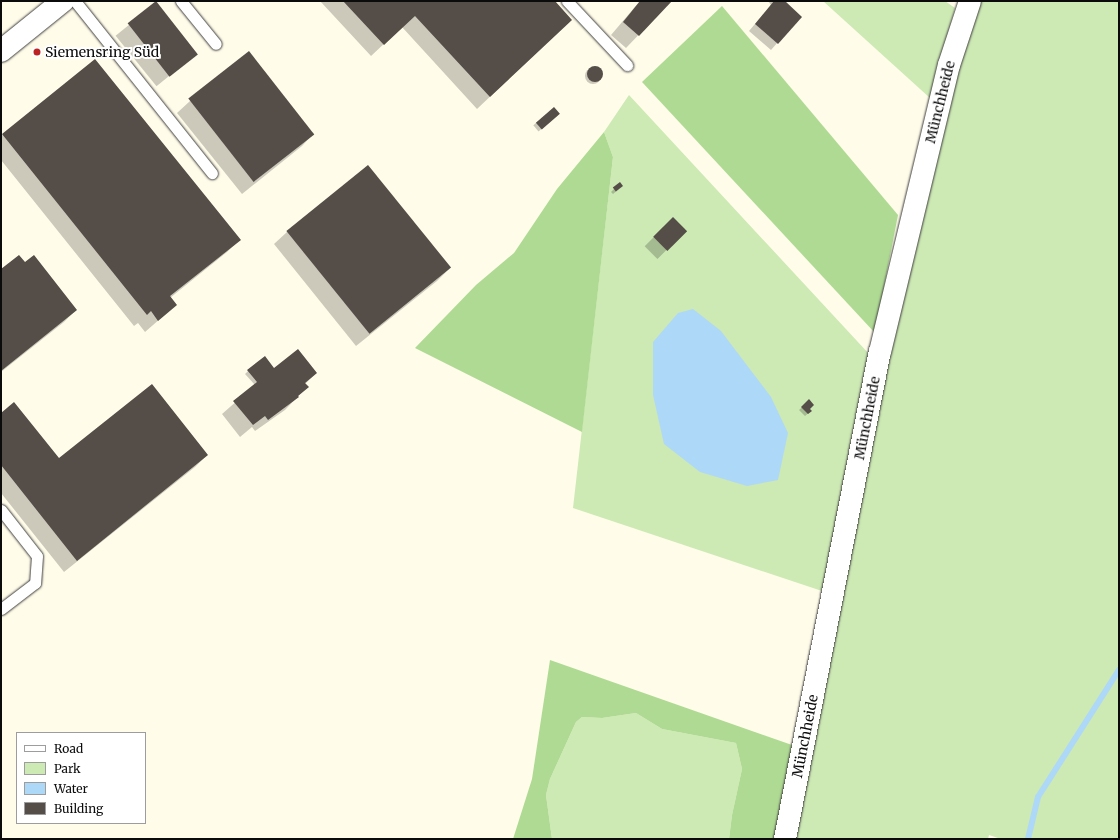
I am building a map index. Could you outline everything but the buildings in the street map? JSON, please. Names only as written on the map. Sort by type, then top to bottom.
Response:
[{"type":"street","points":[[1,52],[63,1]]},
{"type":"street","name":"Münchheide","points":[[785,839],[880,352],[948,64],[970,1]]},
{"type":"lane","points":[[75,1],[212,173]]},
{"type":"lane","points":[[181,1],[216,44]]},
{"type":"lane","points":[[567,1],[627,65]]},
{"type":"lane","points":[[1,510],[36,556],[35,584],[1,609]]},
{"type":"green space","points":[[823,1],[945,1],[955,8],[930,98]]},
{"type":"green space","points":[[978,1],[1119,1],[1119,839],[1001,839],[989,835],[988,839],[791,839],[915,217]]},
{"type":"green space","points":[[722,6],[898,215],[875,333],[642,82]]},
{"type":"green space","points":[[629,95],[870,355],[822,591],[573,508],[613,157],[604,132]]},
{"type":"green space","points":[[604,132],[613,157],[582,432],[415,348],[476,285],[514,253],[557,189]]},
{"type":"green space","points":[[550,660],[792,745],[776,839],[729,839],[732,815],[742,769],[736,743],[662,729],[636,713],[602,718],[582,717],[576,722],[550,779],[546,795],[552,839],[513,839],[532,779]]},
{"type":"green space","points":[[636,713],[662,729],[736,743],[742,769],[732,815],[729,839],[552,839],[546,795],[550,779],[576,722],[582,717],[602,718]]},
{"type":"water","points":[[693,309],[721,331],[771,397],[788,433],[778,480],[747,486],[700,472],[664,444],[653,395],[653,342],[678,313]]},
{"type":"waterway","points":[[1028,839],[1038,797],[1119,670]]},
{"type":"place","name":"Siemensring Süd","points":[[37,52]]}]
